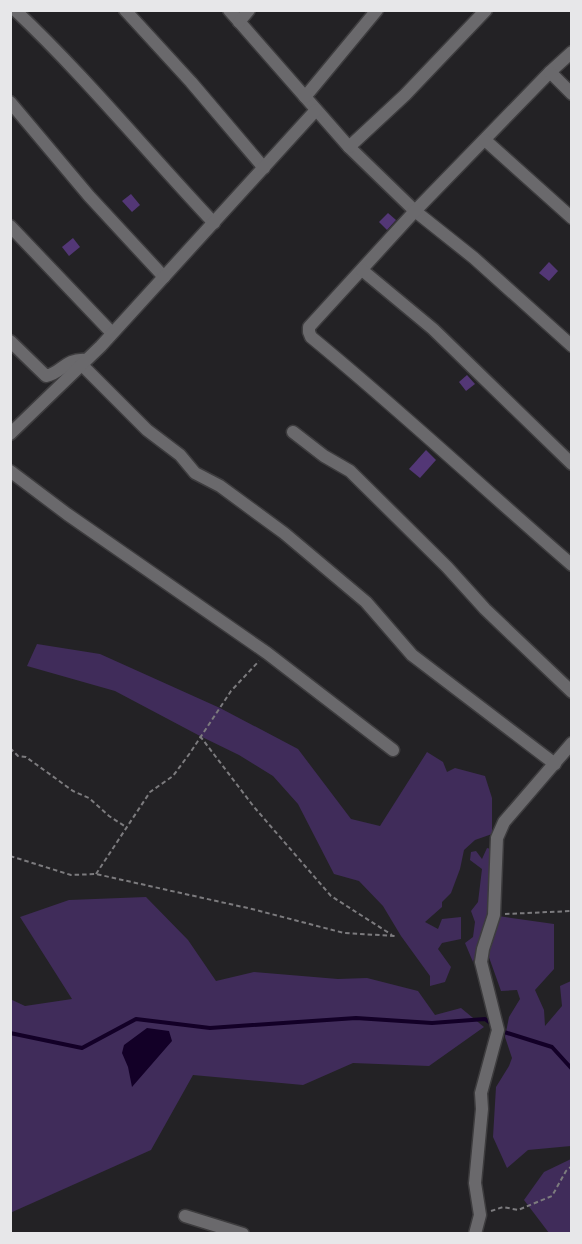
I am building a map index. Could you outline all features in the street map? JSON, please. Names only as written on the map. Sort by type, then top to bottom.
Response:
[{"type":"street","points":[[15,10],[119,117],[155,160],[214,223]]},
{"type":"street","points":[[125,10],[264,168]]},
{"type":"street","points":[[229,10],[349,147],[415,211],[474,258],[572,346]]},
{"type":"street","points":[[239,22],[249,10]]},
{"type":"street","points":[[304,97],[376,10]]},
{"type":"street","points":[[349,147],[405,95],[486,10]]},
{"type":"street","points":[[572,52],[415,211],[309,327],[312,337],[386,398],[513,515],[572,565]]},
{"type":"street","points":[[550,72],[572,94]]},
{"type":"street","points":[[10,102],[89,196],[164,277]]},
{"type":"street","points":[[10,434],[112,333],[316,110]]},
{"type":"street","points":[[485,140],[572,218]]},
{"type":"street","points":[[10,226],[112,333]]},
{"type":"street","points":[[362,270],[433,329],[572,464]]},
{"type":"street","points":[[10,341],[46,376],[53,375],[71,361],[84,362],[147,430],[180,455],[195,473],[220,486],[284,533],[366,602],[412,655],[555,764]]},
{"type":"street","points":[[293,432],[324,456],[350,471],[447,567],[485,609],[572,692]]},
{"type":"street","points":[[10,471],[67,514],[267,653],[393,750]]},
{"type":"street","points":[[475,1233],[480,1215],[475,1183],[482,1109],[481,1094],[498,1030],[481,962],[494,915],[497,838],[504,822],[572,743]]},
{"type":"street","points":[[185,1216],[243,1233]]},
{"type":"path","points":[[96,874],[150,792],[173,776],[231,691],[267,653]]},
{"type":"path","points":[[10,856],[71,875],[96,874],[252,909],[344,933],[395,936],[331,896],[254,807],[200,736]]},
{"type":"path","points":[[10,748],[18,756],[26,757],[126,826]]},
{"type":"path","points":[[494,915],[572,911]]},
{"type":"path","points":[[480,1215],[503,1207],[518,1210],[552,1196],[566,1171],[572,1166]]},
{"type":"shaded area","points":[[37,644],[100,654],[220,708],[298,749],[351,819],[380,826],[427,752],[443,762],[447,772],[455,768],[485,776],[492,798],[492,834],[475,840],[464,850],[451,893],[442,902],[442,907],[425,922],[438,929],[442,919],[461,917],[461,939],[442,943],[438,949],[451,967],[445,982],[430,986],[430,976],[383,906],[359,881],[334,874],[298,804],[273,776],[239,755],[115,691],[27,666]]},
{"type":"shaded area","points":[[487,848],[491,849],[490,914],[473,962],[465,943],[473,937],[475,922],[471,911],[478,902],[482,869],[470,860],[471,852],[476,851],[482,859]]},
{"type":"shaded area","points":[[146,897],[188,940],[216,981],[254,972],[338,979],[367,978],[418,991],[435,1015],[461,1008],[484,1027],[429,1066],[353,1063],[303,1085],[193,1075],[151,1150],[10,1213],[10,999],[25,1006],[72,999],[20,917],[69,900]]},
{"type":"shaded area","points":[[498,916],[554,924],[554,969],[535,990],[544,1010],[545,1026],[562,1006],[560,986],[571,981],[571,1146],[528,1150],[507,1168],[493,1137],[496,1087],[512,1058],[505,1037],[509,1017],[520,999],[517,990],[501,991],[485,946]]},
{"type":"shaded area","points":[[147,1028],[169,1031],[172,1041],[132,1087],[128,1067],[122,1053],[124,1045]]},
{"type":"shaded area","points":[[571,1159],[571,1233],[549,1233],[524,1200],[544,1172]]},
{"type":"building","points":[[131,194],[140,205],[132,212],[122,201]]},
{"type":"building","points":[[388,213],[396,220],[387,230],[379,222]]},
{"type":"building","points":[[73,238],[80,247],[69,256],[62,247]]},
{"type":"building","points":[[549,262],[558,271],[549,281],[539,273]]},
{"type":"building","points":[[467,375],[475,384],[466,391],[459,382]]},
{"type":"building","points":[[426,450],[436,460],[420,478],[409,469]]},
{"type":"waterway","points":[[10,1033],[82,1048],[136,1019],[210,1028],[356,1018],[432,1023],[485,1019],[493,1025]]},
{"type":"waterway","points":[[501,1031],[552,1047],[572,1069]]}]
